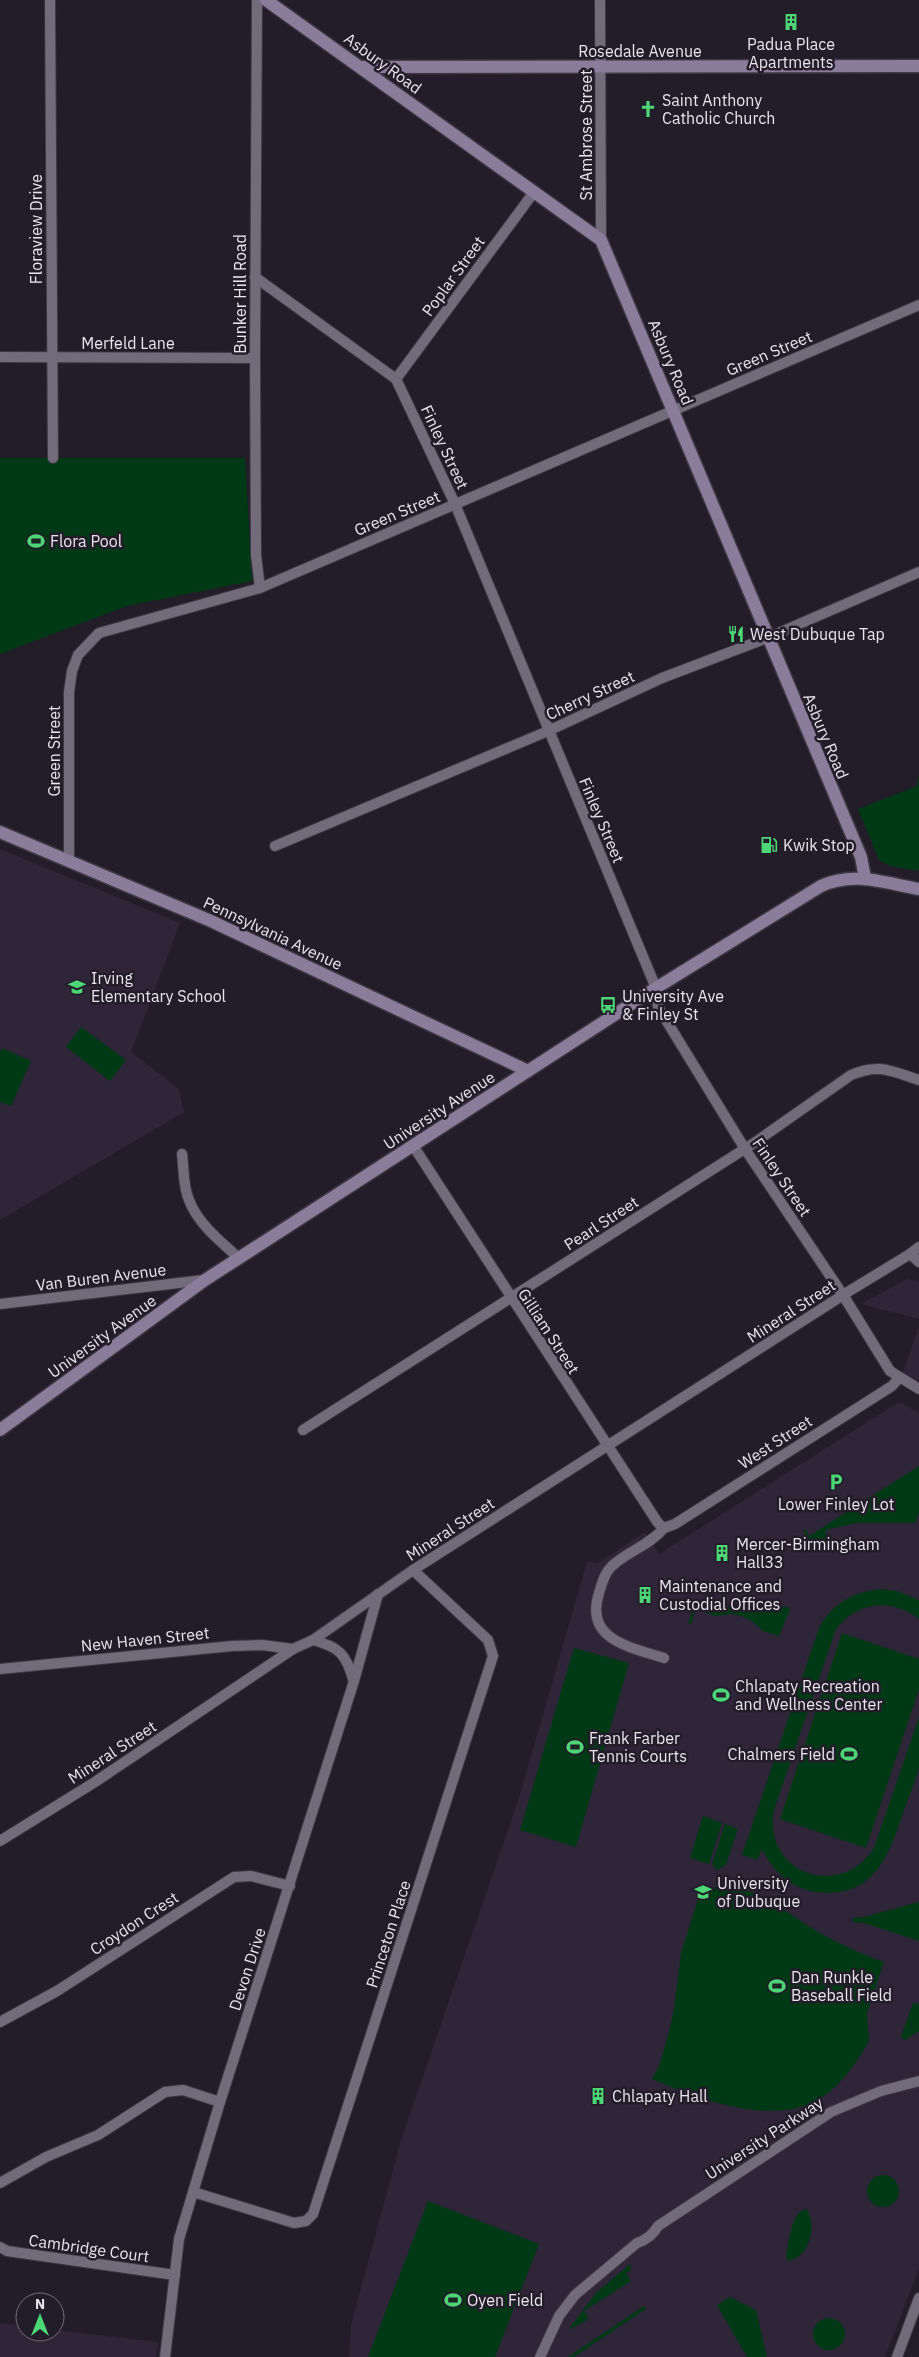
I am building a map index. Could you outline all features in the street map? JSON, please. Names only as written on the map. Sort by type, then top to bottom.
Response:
[{"type":"main road","name":"Asbury Road","points":[[266,0],[601,240],[674,410],[767,638],[861,857],[865,878]]},
{"type":"main road","name":"Rosedale Avenue","points":[[362,67],[919,66]]},
{"type":"main road","name":"Pennsylvania Avenue","points":[[0,832],[211,921],[528,1071]]},
{"type":"main road","name":"University Avenue","points":[[0,1430],[239,1258],[414,1147],[656,988],[821,886],[835,879],[850,877],[865,878],[919,889]]},
{"type":"street","name":"Floraview Drive","points":[[50,0],[53,458]]},
{"type":"street","name":"Bunker Hill Road","points":[[257,0],[255,277],[256,555],[260,588]]},
{"type":"street","name":"St Ambrose Street","points":[[600,0],[601,240]]},
{"type":"street","name":"Poplar Street","points":[[396,379],[534,192]]},
{"type":"street","name":"Finley Street","points":[[255,277],[396,379],[455,504],[656,988],[657,1004],[745,1149],[843,1295],[890,1372],[919,1389]]},
{"type":"street","name":"Green Street","points":[[68,862],[69,692],[72,671],[78,656],[99,633],[260,588],[919,306]]},
{"type":"street","name":"Merfeld Lane","points":[[0,357],[255,358]]},
{"type":"street","name":"Cherry Street","points":[[275,846],[548,731],[662,678],[767,638],[919,572]]},
{"type":"street","name":"Pearl Street","points":[[303,1430],[745,1149],[851,1076],[868,1068],[880,1068],[919,1080]]},
{"type":"street","name":"Gilliam Street","points":[[414,1147],[510,1299],[658,1523],[664,1528]]},
{"type":"street","points":[[182,1154],[188,1199],[193,1209],[208,1229],[239,1258]]},
{"type":"street","name":"Mineral Street","points":[[0,1841],[95,1782],[293,1649],[312,1640],[413,1570],[919,1247]]},
{"type":"street","points":[[910,1254],[919,1262]]},
{"type":"street","name":"Van Buren Avenue","points":[[0,1304],[206,1280]]},
{"type":"street","name":"West Street","points":[[664,1658],[613,1640],[605,1634],[598,1621],[596,1604],[605,1576],[611,1567],[656,1537],[664,1528],[676,1524],[892,1386],[899,1378]]},
{"type":"street","name":"Princeton Place","points":[[193,2192],[294,2223],[306,2221],[313,2214],[493,1656],[488,1640],[413,1570]]},
{"type":"street","name":"Devon Drive","points":[[165,2357],[179,2239],[220,2102],[354,1681],[378,1594]]},
{"type":"street","points":[[312,1640],[327,1644],[345,1657],[354,1681]]},
{"type":"street","name":"New Haven Street","points":[[0,1669],[232,1646],[262,1645],[293,1649]]},
{"type":"street","name":"Croydon Crest","points":[[0,2022],[57,1991],[226,1881],[251,1876],[290,1886]]},
{"type":"street","name":"University Parkway","points":[[540,2357],[559,2316],[574,2295],[637,2243],[644,2240],[658,2226],[831,2112],[881,2091],[919,2081]]},
{"type":"street","points":[[0,2183],[46,2157],[98,2135],[165,2092],[184,2090],[220,2102]]},
{"type":"street","name":"Cambridge Court","points":[[0,2247],[7,2252],[175,2275]]},
{"type":"street","points":[[897,2357],[919,2298]]},
{"type":"shaded area","name":"Irving Elementary School","points":[[0,849],[180,923],[131,1052],[179,1089],[184,1112],[0,1220]]},
{"type":"shaded area","points":[[907,1279],[919,1282],[919,1319],[861,1304]]},
{"type":"shaded area","points":[[919,1329],[919,1381],[903,1372]]},
{"type":"shaded area","name":"University of Dubuque","points":[[899,1402],[919,1413],[919,2269],[885,2357],[349,2357],[351,2325],[401,2140],[518,1801],[587,1562],[598,1563],[645,1532],[659,1554]]},
{"type":"shaded area","points":[[0,2323],[15,2325],[15,2342],[65,2342],[65,2331],[158,2342],[156,2357],[0,2357]]},
{"type":"green space","points":[[0,458],[245,458],[252,581],[127,606],[0,654]]},
{"type":"green space","points":[[919,774],[919,871],[890,866],[879,860],[858,809],[917,786]]},
{"type":"green space","points":[[81,1027],[126,1060],[110,1081],[66,1047]]},
{"type":"green space","points":[[2,1048],[31,1061],[11,1106],[0,1102],[0,1053]]},
{"type":"green space","points":[[919,1466],[919,1512],[915,1523],[856,1523],[825,1530],[828,1540],[813,1544],[806,1538],[803,1530],[806,1530],[809,1536]]},
{"type":"green space","points":[[880,1589],[897,1591],[919,1600],[919,1619],[909,1612],[898,1608],[875,1606],[864,1608],[854,1613],[836,1629],[774,1810],[773,1832],[780,1850],[791,1864],[807,1872],[824,1876],[842,1873],[859,1864],[874,1848],[919,1717],[919,1767],[892,1843],[885,1858],[866,1881],[853,1888],[836,1892],[807,1890],[798,1887],[783,1877],[771,1864],[762,1849],[757,1860],[742,1855],[819,1628],[830,1612],[844,1601],[861,1593]]},
{"type":"green space","points":[[699,1605],[789,1607],[790,1609],[779,1636],[763,1631],[752,1621],[732,1614],[715,1616],[696,1609],[691,1624],[688,1623],[693,1610]]},
{"type":"green space","name":"Chalmers Field","points":[[842,1633],[919,1659],[919,1689],[866,1848],[780,1819]]},
{"type":"green space","name":"Frank Farber Tennis Courts","points":[[574,1648],[629,1663],[576,1847],[520,1830]]},
{"type":"green space","points":[[703,1816],[722,1823],[709,1864],[690,1858]]},
{"type":"green space","points":[[725,1824],[738,1829],[726,1865],[717,1870],[712,1864]]},
{"type":"green space","name":"Dan Runkle Baseball Field","points":[[723,1885],[757,1895],[835,1941],[884,1962],[867,2013],[869,2041],[846,2076],[831,2091],[814,2102],[795,2108],[775,2111],[753,2110],[710,2101],[652,2079],[659,2066],[669,2032],[681,1953],[697,1902],[708,1889]]},
{"type":"green space","points":[[919,1902],[919,1941],[864,1923],[853,1922],[853,1918],[864,1917]]},
{"type":"green space","points":[[913,2003],[919,2004],[919,2031],[905,2040],[901,2037]]},
{"type":"green space","points":[[883,2175],[889,2176],[894,2180],[898,2185],[898,2197],[894,2202],[889,2206],[883,2207],[877,2206],[872,2202],[868,2197],[867,2191],[868,2185],[872,2180],[877,2176]]},
{"type":"green space","name":"Oyen Field","points":[[428,2201],[539,2244],[495,2357],[368,2357]]},
{"type":"green space","points":[[807,2209],[811,2224],[810,2240],[802,2253],[789,2261],[786,2257],[791,2229],[801,2211]]},
{"type":"green space","points":[[630,2264],[631,2270],[626,2273],[631,2281],[584,2311],[588,2317],[587,2320],[568,2330],[596,2293]]},
{"type":"green space","points":[[730,2297],[756,2310],[767,2357],[747,2357],[717,2305]]},
{"type":"green space","points":[[644,2306],[646,2309],[574,2357],[568,2357]]},
{"type":"green space","points":[[829,2318],[835,2319],[840,2323],[844,2328],[844,2340],[840,2345],[835,2349],[829,2350],[823,2349],[818,2345],[814,2340],[813,2334],[814,2328],[818,2323],[823,2319]]},
{"type":"place","name":"Padua Place Apartments","points":[[791,22]]},
{"type":"place","name":"Saint Anthony Catholic Church","points":[[648,109]]},
{"type":"place","name":"Flora Pool","points":[[36,541]]},
{"type":"place","name":"West Dubuque Tap","points":[[736,634]]},
{"type":"place","name":"Kwik Stop","points":[[769,845]]},
{"type":"place","name":"Irving Elementary School","points":[[77,987]]},
{"type":"place","name":"University Ave & Finley St","points":[[608,1005]]},
{"type":"place","name":"Lower Finley Lot","points":[[836,1482]]},
{"type":"place","name":"Mercer-Birmingham Hall33","points":[[722,1553]]},
{"type":"place","name":"Maintenance and Custodial Offices","points":[[645,1595]]},
{"type":"place","name":"Chlapaty Recreation and Wellness Center","points":[[721,1695]]},
{"type":"place","name":"Frank Farber Tennis Courts","points":[[575,1747]]},
{"type":"place","name":"Chalmers Field","points":[[849,1754]]},
{"type":"place","name":"University of Dubuque","points":[[703,1892]]},
{"type":"place","name":"Dan Runkle Baseball Field","points":[[777,1986]]},
{"type":"place","name":"Chlapaty Hall","points":[[598,2096]]},
{"type":"place","name":"Oyen Field","points":[[453,2300]]}]
